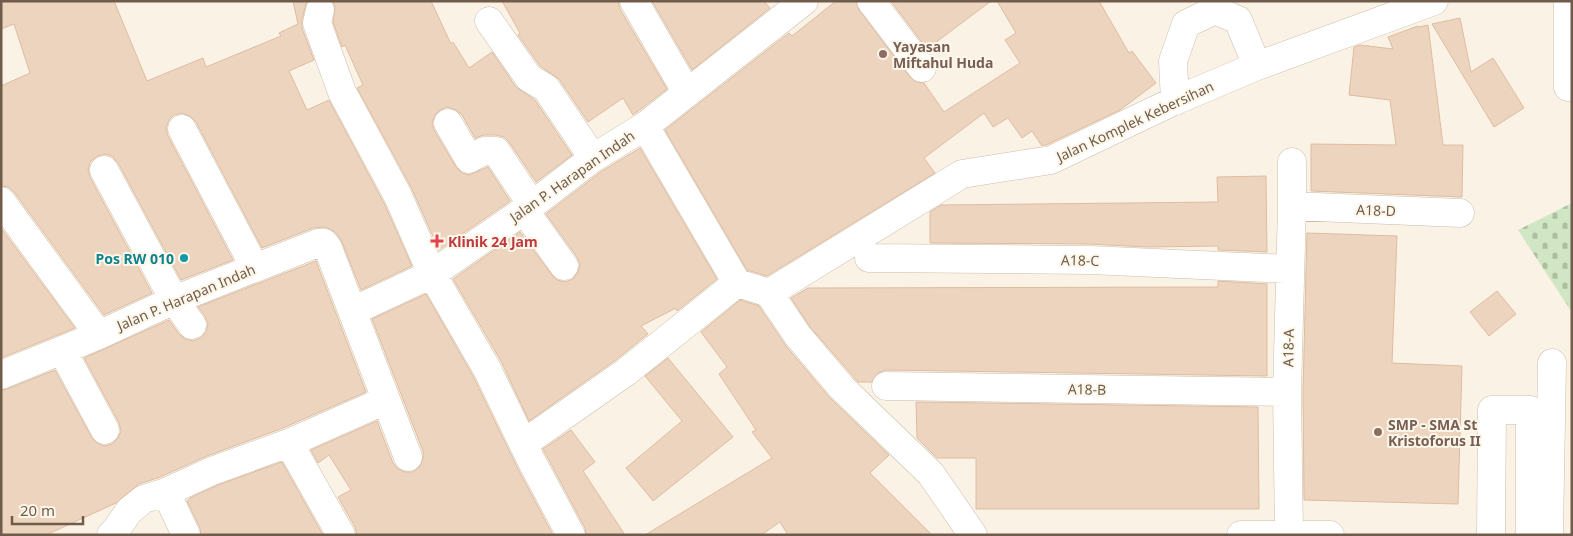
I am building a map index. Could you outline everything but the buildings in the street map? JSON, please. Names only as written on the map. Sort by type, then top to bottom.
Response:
[{"type":"street","points":[[634,1],[687,93]]},
{"type":"street","name":"Jalan P. Harapan Indah","points":[[1,375],[318,240],[328,248],[353,311],[432,274],[528,207],[593,158],[645,126],[804,1]]},
{"type":"street","points":[[871,1],[922,68]]},
{"type":"street","points":[[1568,1],[1568,87]]},
{"type":"street","name":"Jalan Komplek Kebersihan","points":[[769,293],[962,174],[1051,160],[1175,101],[1257,66],[1427,2]]},
{"type":"street","points":[[320,10],[317,23],[342,92],[398,196],[432,274],[487,369],[570,535]]},
{"type":"street","points":[[1175,101],[1173,62],[1186,24],[1216,10],[1238,20],[1257,66]]},
{"type":"street","points":[[489,21],[529,78],[546,88],[593,158]]},
{"type":"street","points":[[448,122],[469,159],[484,151],[496,151],[564,266]]},
{"type":"street","points":[[645,126],[738,284],[769,293],[798,336],[842,388],[931,474],[973,535]]},
{"type":"street","points":[[182,129],[255,268]]},
{"type":"street","name":"A18-A","points":[[1289,535],[1287,392],[1292,162]]},
{"type":"street","points":[[104,170],[174,300],[192,325]]},
{"type":"street","points":[[1,201],[99,334]]},
{"type":"street","name":"A18-D","points":[[1292,206],[1460,213]]},
{"type":"street","name":"A18-C","points":[[869,258],[1090,260],[1290,268]]},
{"type":"street","points":[[523,444],[626,372],[738,284]]},
{"type":"street","points":[[353,311],[408,458]]},
{"type":"street","points":[[62,350],[105,430]]},
{"type":"street","points":[[1549,535],[1552,363]]},
{"type":"street","name":"A18-B","points":[[886,386],[1287,392]]},
{"type":"street","points":[[111,535],[129,511],[144,499],[166,492],[212,470],[289,443],[386,400]]},
{"type":"street","points":[[1491,535],[1492,410],[1530,410],[1530,535]]},
{"type":"street","points":[[289,443],[341,535]]},
{"type":"street","points":[[166,492],[186,535]]},
{"type":"street","points":[[1241,535],[1330,535]]},
{"type":"green space","points":[[1572,203],[1572,311],[1571,311],[1518,230]]},
{"type":"place","name":"Yayasan Miftahul Huda","points":[[883,54]]},
{"type":"place","name":"Klinik 24 Jam","points":[[437,241]]},
{"type":"place","name":"Pos RW 010","points":[[184,258]]},
{"type":"place","name":"SMP - SMA St Kristoforus II","points":[[1378,432]]}]
